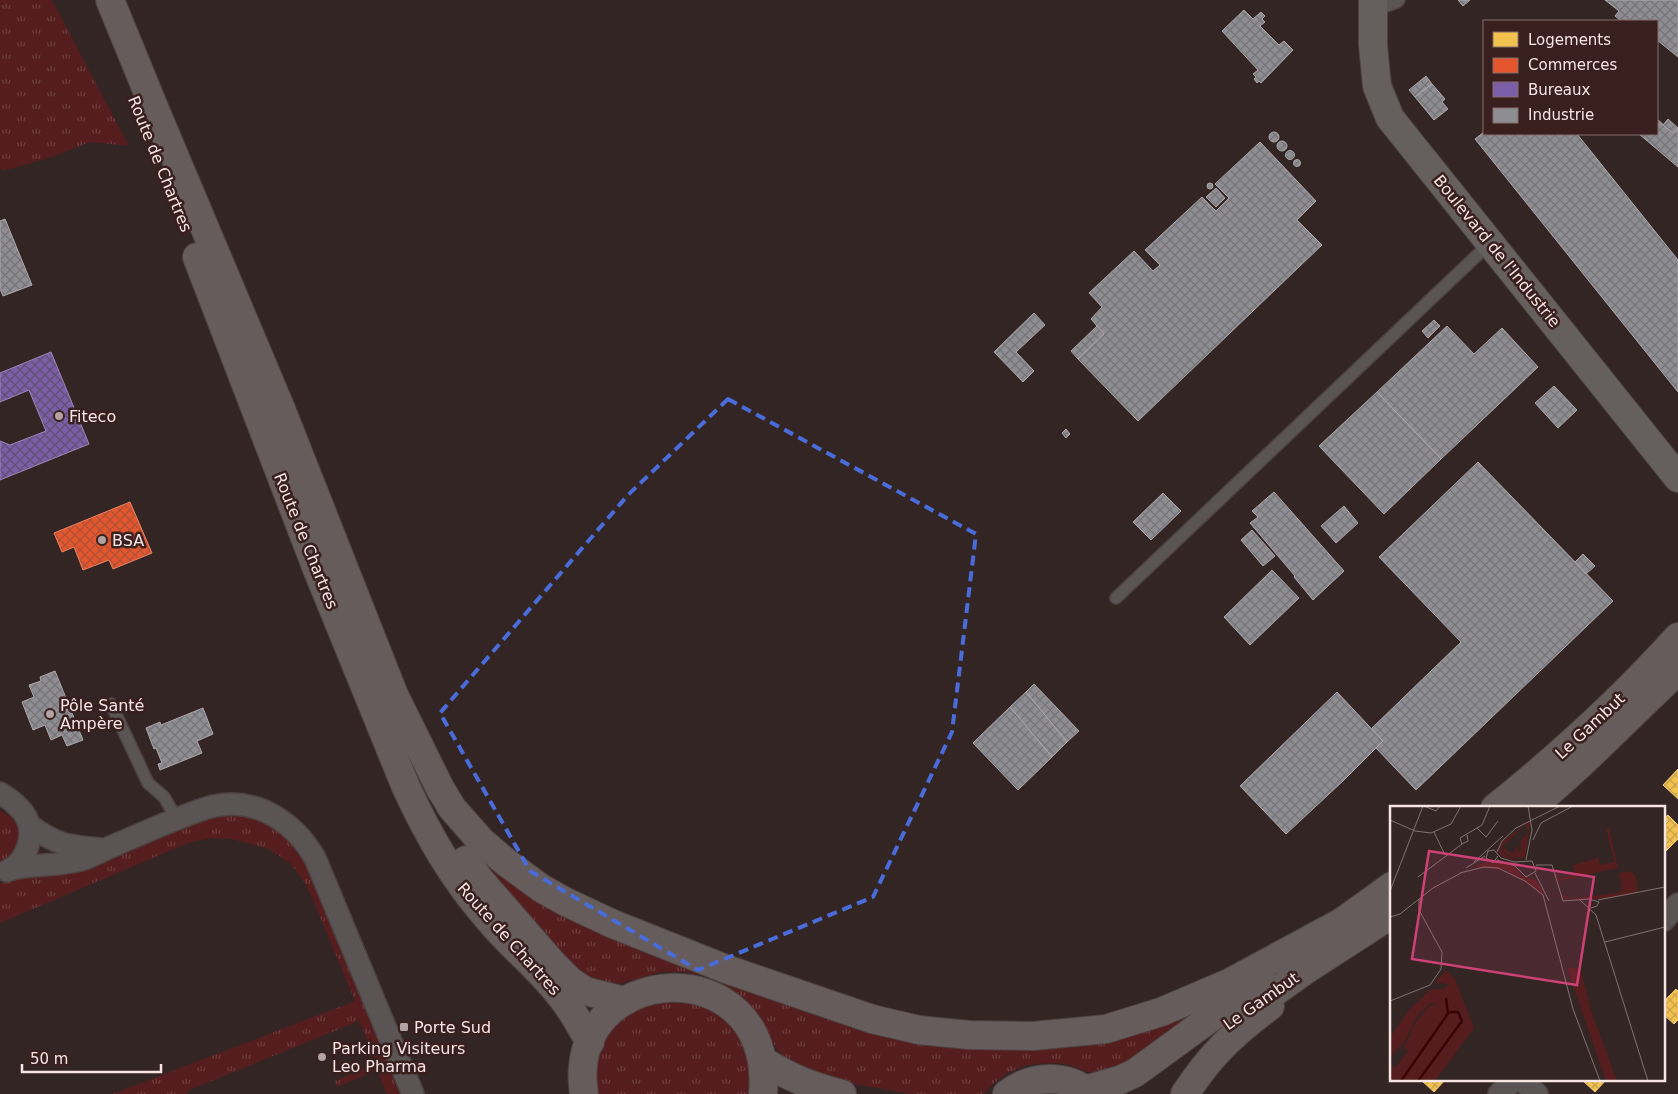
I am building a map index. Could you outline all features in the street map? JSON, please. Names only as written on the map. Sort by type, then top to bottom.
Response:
[{"type":"main road","name":"Route de Chartres","points":[[94,0],[204,274],[314,561],[419,816],[435,847],[464,890],[491,923],[566,1001],[590,1042]]},
{"type":"main road","points":[[110,0],[281,409],[394,694],[440,788],[452,808],[481,841],[507,863],[541,888],[566,902],[613,924],[687,954],[872,1019],[920,1030],[969,1035],[1033,1036],[1106,1029],[1161,1012],[1229,983],[1342,922]]},
{"type":"main road","name":"Le Gambut","points":[[1497,806],[1580,736],[1652,666],[1678,637]]},
{"type":"main road","name":"Le Gambut","points":[[1532,806],[1551,791],[1671,677],[1678,668]]},
{"type":"main road","name":"Route de Chartres","points":[[394,694],[436,809],[461,853],[480,880],[553,964],[570,980],[585,991],[625,1001]]},
{"type":"main road","points":[[1007,1094],[1026,1083],[1046,1079],[1066,1081],[1088,1092],[1136,1074],[1390,887]]},
{"type":"main road","points":[[1185,1094],[1210,1058],[1241,1028],[1388,917]]},
{"type":"main road","name":"Le Gambut","points":[[1134,1094],[1140,1087],[1304,971],[1388,917]]},
{"type":"main road","points":[[581,1092],[584,1064],[590,1042],[604,1019],[614,1009],[638,994],[666,987],[681,987],[710,994],[723,1001],[744,1021],[759,1046],[762,1061],[763,1094]]},
{"type":"main road","points":[[762,1061],[796,1080],[842,1094]]},
{"type":"street","name":"Boulevard de l'Industrie","points":[[1373,5],[1373,44],[1378,86],[1390,118],[1678,478]]},
{"type":"street","points":[[0,793],[18,806],[26,816],[29,825],[29,840],[22,861],[6,872]]},
{"type":"street","points":[[6,872],[25,866],[71,862],[87,858],[177,819],[216,806],[245,805],[273,814],[291,827],[307,844],[323,875],[413,1094]]},
{"type":"street","points":[[29,825],[45,836],[61,843],[72,846],[106,849]]},
{"type":"street","points":[[1666,918],[1678,904]]},
{"type":"street","points":[[1499,1094],[1512,1082]]},
{"type":"street","points":[[1523,1082],[1537,1094]]},
{"type":"lane","points":[[1373,5],[1398,2],[1399,0]]},
{"type":"lane","points":[[1116,598],[1490,243]]},
{"type":"lane","points":[[111,704],[148,783],[164,797],[177,819]]},
{"type":"highlighted area","points":[[728,399],[976,534],[952,732],[873,897],[698,970],[530,871],[440,713],[628,495]]},
{"type":"green space","points":[[0,0],[52,0],[129,146],[90,142],[52,157],[2,171],[0,167]]},
{"type":"green space","points":[[0,810],[19,823],[19,838],[17,847],[0,865]]},
{"type":"green space","points":[[230,813],[251,816],[274,826],[298,847],[313,875],[400,1094],[387,1094],[377,1070],[337,1087],[335,1081],[377,1063],[359,1021],[187,1091],[188,1094],[112,1094],[355,1001],[305,883],[291,864],[269,849],[231,839],[210,838],[188,843],[0,923],[0,884],[19,876],[205,818]]},
{"type":"green space","points":[[462,843],[470,846],[507,871],[921,1039],[1205,1005],[1132,1068],[1096,1075],[1070,1065],[1057,1063],[1034,1064],[1006,1074],[983,1094],[910,1094],[832,1080],[787,1061],[776,1048],[756,1013],[744,1000],[732,989],[704,976],[687,972],[662,972],[611,986],[592,985],[477,864]]},
{"type":"green space","points":[[684,998],[721,1013],[746,1043],[752,1094],[595,1094],[593,1074],[604,1036],[633,1008]]},
{"type":"building: Logements","points":[[1678,769],[1678,799],[1663,785]]},
{"type":"building: Logements","points":[[1668,815],[1678,825],[1678,839],[1666,851],[1666,816]]},
{"type":"building: Logements","points":[[1676,989],[1678,991],[1678,1020],[1674,1024],[1666,1017],[1666,999]]},
{"type":"building: Logements","points":[[1423,1082],[1443,1082],[1434,1092]]},
{"type":"building: Logements","points":[[1584,1082],[1604,1082],[1595,1092]]},
{"type":"building: Commerces","name":"BSA","points":[[130,502],[152,553],[113,569],[109,560],[83,570],[74,547],[62,552],[54,533]]},
{"type":"building: Bureaux","name":"Fiteco","points":[[51,352],[89,444],[0,480],[0,441],[10,445],[46,431],[29,390],[0,402],[0,373]]},
{"type":"building: Industrie","points":[[1458,0],[1470,0],[1463,6]]},
{"type":"building: Industrie","points":[[1605,0],[1678,0],[1678,57],[1658,41],[1658,20],[1620,20],[1615,16],[1619,11]]},
{"type":"building: Industrie","points":[[1244,10],[1253,19],[1261,12],[1265,16],[1262,19],[1265,22],[1260,26],[1279,45],[1284,41],[1293,50],[1261,83],[1259,81],[1257,83],[1254,79],[1256,77],[1253,74],[1258,70],[1222,31]]},
{"type":"building: Industrie","points":[[1426,76],[1432,84],[1415,97],[1409,90]]},
{"type":"building: Industrie","points":[[1432,84],[1445,99],[1442,102],[1448,109],[1434,120],[1415,97]]},
{"type":"building: Industrie","points":[[1668,119],[1678,128],[1673,133],[1663,125]]},
{"type":"building: Industrie","points":[[1658,120],[1673,133],[1678,128],[1678,167],[1640,135],[1658,135]]},
{"type":"building: Industrie","points":[[1274,132],[1279,137],[1274,142],[1269,137]]},
{"type":"building: Industrie","points":[[1483,133],[1483,135],[1578,135],[1678,260],[1678,392],[1475,139]]},
{"type":"building: Industrie","points":[[1282,141],[1287,146],[1282,151],[1277,146]]},
{"type":"building: Industrie","points":[[1260,142],[1316,201],[1297,220],[1322,245],[1138,421],[1078,359],[1104,334],[1091,319],[1102,307],[1089,293],[1134,251],[1153,271],[1160,265],[1145,250],[1202,197],[1216,211],[1229,198],[1215,184]]},
{"type":"building: Industrie","points":[[1290,150],[1295,155],[1290,160],[1285,155]]},
{"type":"building: Industrie","points":[[1297,159],[1301,163],[1297,167],[1293,163]]},
{"type":"building: Industrie","points":[[1210,183],[1213,186],[1210,189],[1207,186]]},
{"type":"building: Industrie","points":[[1216,188],[1225,198],[1216,207],[1206,197]]},
{"type":"building: Industrie","points":[[5,219],[32,285],[3,296],[0,289],[0,221]]},
{"type":"building: Industrie","points":[[1034,313],[1045,325],[1016,352],[1034,371],[1023,382],[994,352]]},
{"type":"building: Industrie","points":[[1434,320],[1440,326],[1428,338],[1422,331]]},
{"type":"building: Industrie","points":[[1097,326],[1104,334],[1078,359],[1071,351]]},
{"type":"building: Industrie","points":[[1447,326],[1474,354],[1502,328],[1538,367],[1441,459],[1377,392]]},
{"type":"building: Industrie","points":[[1554,386],[1577,410],[1558,428],[1535,403]]},
{"type":"building: Industrie","points":[[1377,392],[1441,459],[1384,514],[1319,446]]},
{"type":"building: Industrie","points":[[1066,429],[1070,434],[1066,438],[1062,433]]},
{"type":"building: Industrie","points":[[1478,462],[1613,601],[1416,790],[1376,748],[1383,741],[1371,729],[1461,642],[1379,557]]},
{"type":"building: Industrie","points":[[1274,492],[1344,571],[1313,600],[1250,523],[1258,517],[1252,511]]},
{"type":"building: Industrie","points":[[1163,493],[1181,511],[1151,540],[1133,522]]},
{"type":"building: Industrie","points":[[1344,506],[1358,523],[1336,543],[1321,526]]},
{"type":"building: Industrie","points":[[1252,530],[1275,556],[1263,566],[1241,540]]},
{"type":"building: Industrie","points":[[1583,554],[1595,566],[1586,574],[1575,562]]},
{"type":"building: Industrie","points":[[1272,570],[1299,598],[1250,645],[1224,617]]},
{"type":"building: Industrie","name":"Pôle Santé Ampère","points":[[55,671],[83,740],[67,746],[62,735],[51,740],[45,725],[33,730],[22,702],[34,697],[29,685],[41,681],[40,677]]},
{"type":"building: Industrie","points":[[1034,684],[1079,731],[1067,742],[1026,692]]},
{"type":"building: Industrie","points":[[1026,692],[1067,742],[1052,757],[1010,707]]},
{"type":"building: Industrie","points":[[1337,692],[1383,741],[1286,834],[1240,786]]},
{"type":"building: Industrie","points":[[1010,707],[1052,757],[1018,790],[973,743]]},
{"type":"building: Industrie","points":[[203,708],[213,734],[197,741],[202,753],[160,770],[158,764],[162,763],[146,728],[160,722],[161,725]]},
{"type":"place","name":"Fiteco","points":[[59,416]]},
{"type":"place","name":"BSA","points":[[102,540]]},
{"type":"place","name":"Pôle Santé Ampère","points":[[50,714]]},
{"type":"place","name":"Porte Sud","points":[[404,1027]]},
{"type":"place","name":"Parking Visiteurs Leo Pharma","points":[[322,1057]]}]
